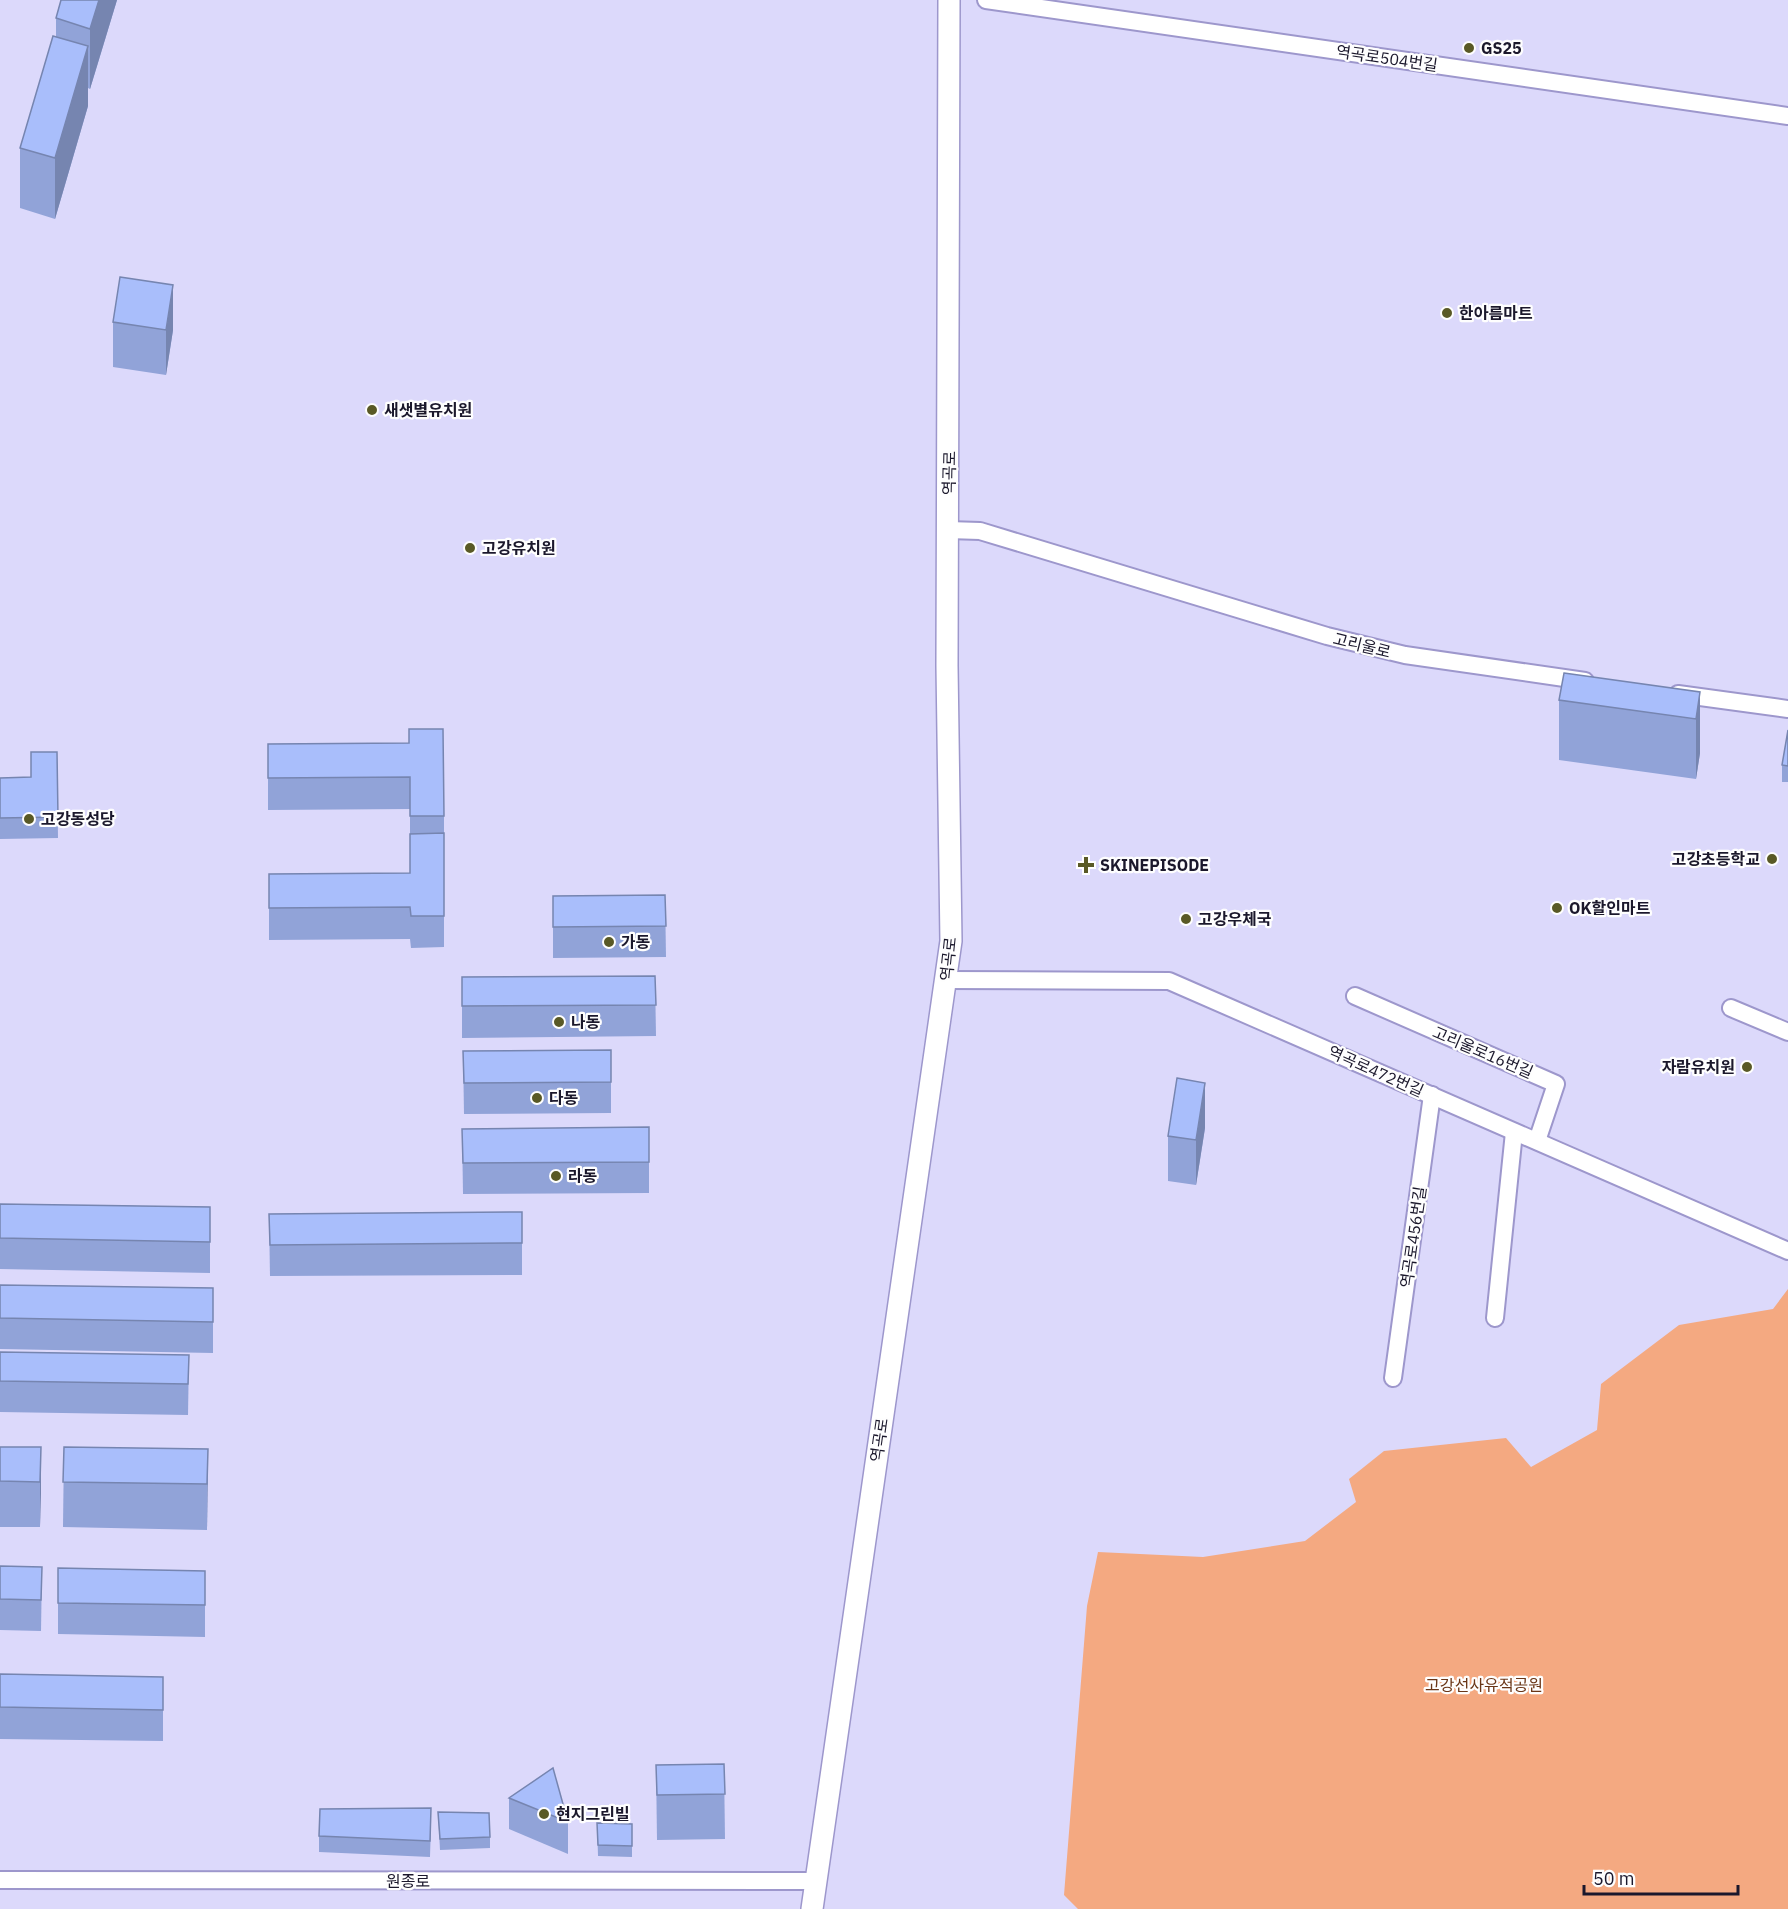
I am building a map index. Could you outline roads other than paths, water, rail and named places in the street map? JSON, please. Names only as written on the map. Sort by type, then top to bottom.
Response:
[{"type":"street","name":"역곡로","points":[[812,1909],[951,941],[947,666],[949,0]]},
{"type":"street","name":"역곡로504번길","points":[[986,0],[1788,116]]},
{"type":"street","name":"고리울로","points":[[948,530],[980,531],[1327,636],[1405,655],[1605,683]]},
{"type":"street","points":[[1664,692],[1788,709]]},
{"type":"street","name":"역곡로472번길","points":[[946,980],[1169,981],[1788,1251]]},
{"type":"street","name":"고리울로16번길","points":[[1354,996],[1557,1084],[1537,1141]]},
{"type":"street","points":[[1731,1008],[1788,1032]]},
{"type":"street","name":"역곡로456번길","points":[[1393,1378],[1432,1095]]},
{"type":"street","points":[[1495,1318],[1514,1131]]},
{"type":"street","name":"원종로","points":[[0,1880],[817,1881]]},
{"type":"place","name":"GS25","points":[[1469,48]]},
{"type":"place","name":"한아름마트","points":[[1447,313]]},
{"type":"place","name":"새샛별유치원","points":[[372,410]]},
{"type":"place","name":"고강유치원","points":[[470,548]]},
{"type":"place","name":"고강동성당","points":[[29,819]]},
{"type":"place","name":"고강초등학교","points":[[1772,859]]},
{"type":"place","name":"SKINEPISODE","points":[[1086,865]]},
{"type":"place","name":"OK할인마트","points":[[1557,908]]},
{"type":"place","name":"고강우체국","points":[[1186,919]]},
{"type":"place","name":"가동","points":[[609,942]]},
{"type":"place","name":"나동","points":[[559,1022]]},
{"type":"place","name":"자람유치원","points":[[1747,1067]]},
{"type":"place","name":"다동","points":[[537,1098]]},
{"type":"place","name":"라동","points":[[556,1176]]},
{"type":"place","name":"현지그린빌","points":[[544,1814]]},
{"type":"park label","name":"고강선사유적공원","points":[[1484,1685]]}]
